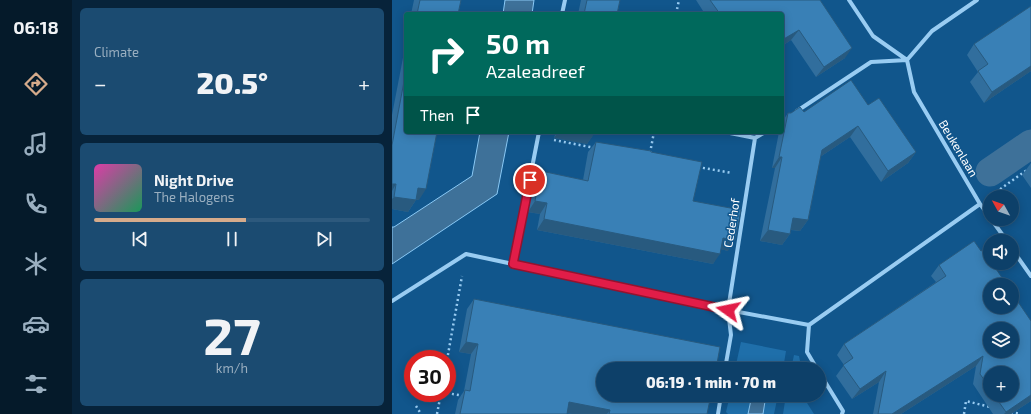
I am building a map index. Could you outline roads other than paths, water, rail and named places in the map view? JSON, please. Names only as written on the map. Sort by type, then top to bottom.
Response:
[{"type":"street","points":[[562,12],[565,0]]},
{"type":"street","points":[[849,0],[873,36],[907,60]]},
{"type":"street","points":[[795,112],[871,62],[907,60],[932,31],[977,0]]},
{"type":"street","name":"Beukenlaan","points":[[907,60],[914,92],[983,208]]},
{"type":"street","points":[[513,264],[539,134]]},
{"type":"street","points":[[734,134],[755,138],[762,134]]},
{"type":"street","name":"Cederhof","points":[[728,310],[755,138]]},
{"type":"street","points":[[392,301],[466,254],[728,310],[809,325],[980,204]]},
{"type":"street","points":[[1019,259],[1031,276]]},
{"type":"street","points":[[727,362],[731,336],[728,310]]},
{"type":"street","points":[[809,325],[807,352],[813,362]]},
{"type":"street","points":[[826,383],[843,411],[842,414]]},
{"type":"street","points":[[718,414],[720,402]]},
{"type":"waterway","points":[[990,172],[1031,144]]}]
